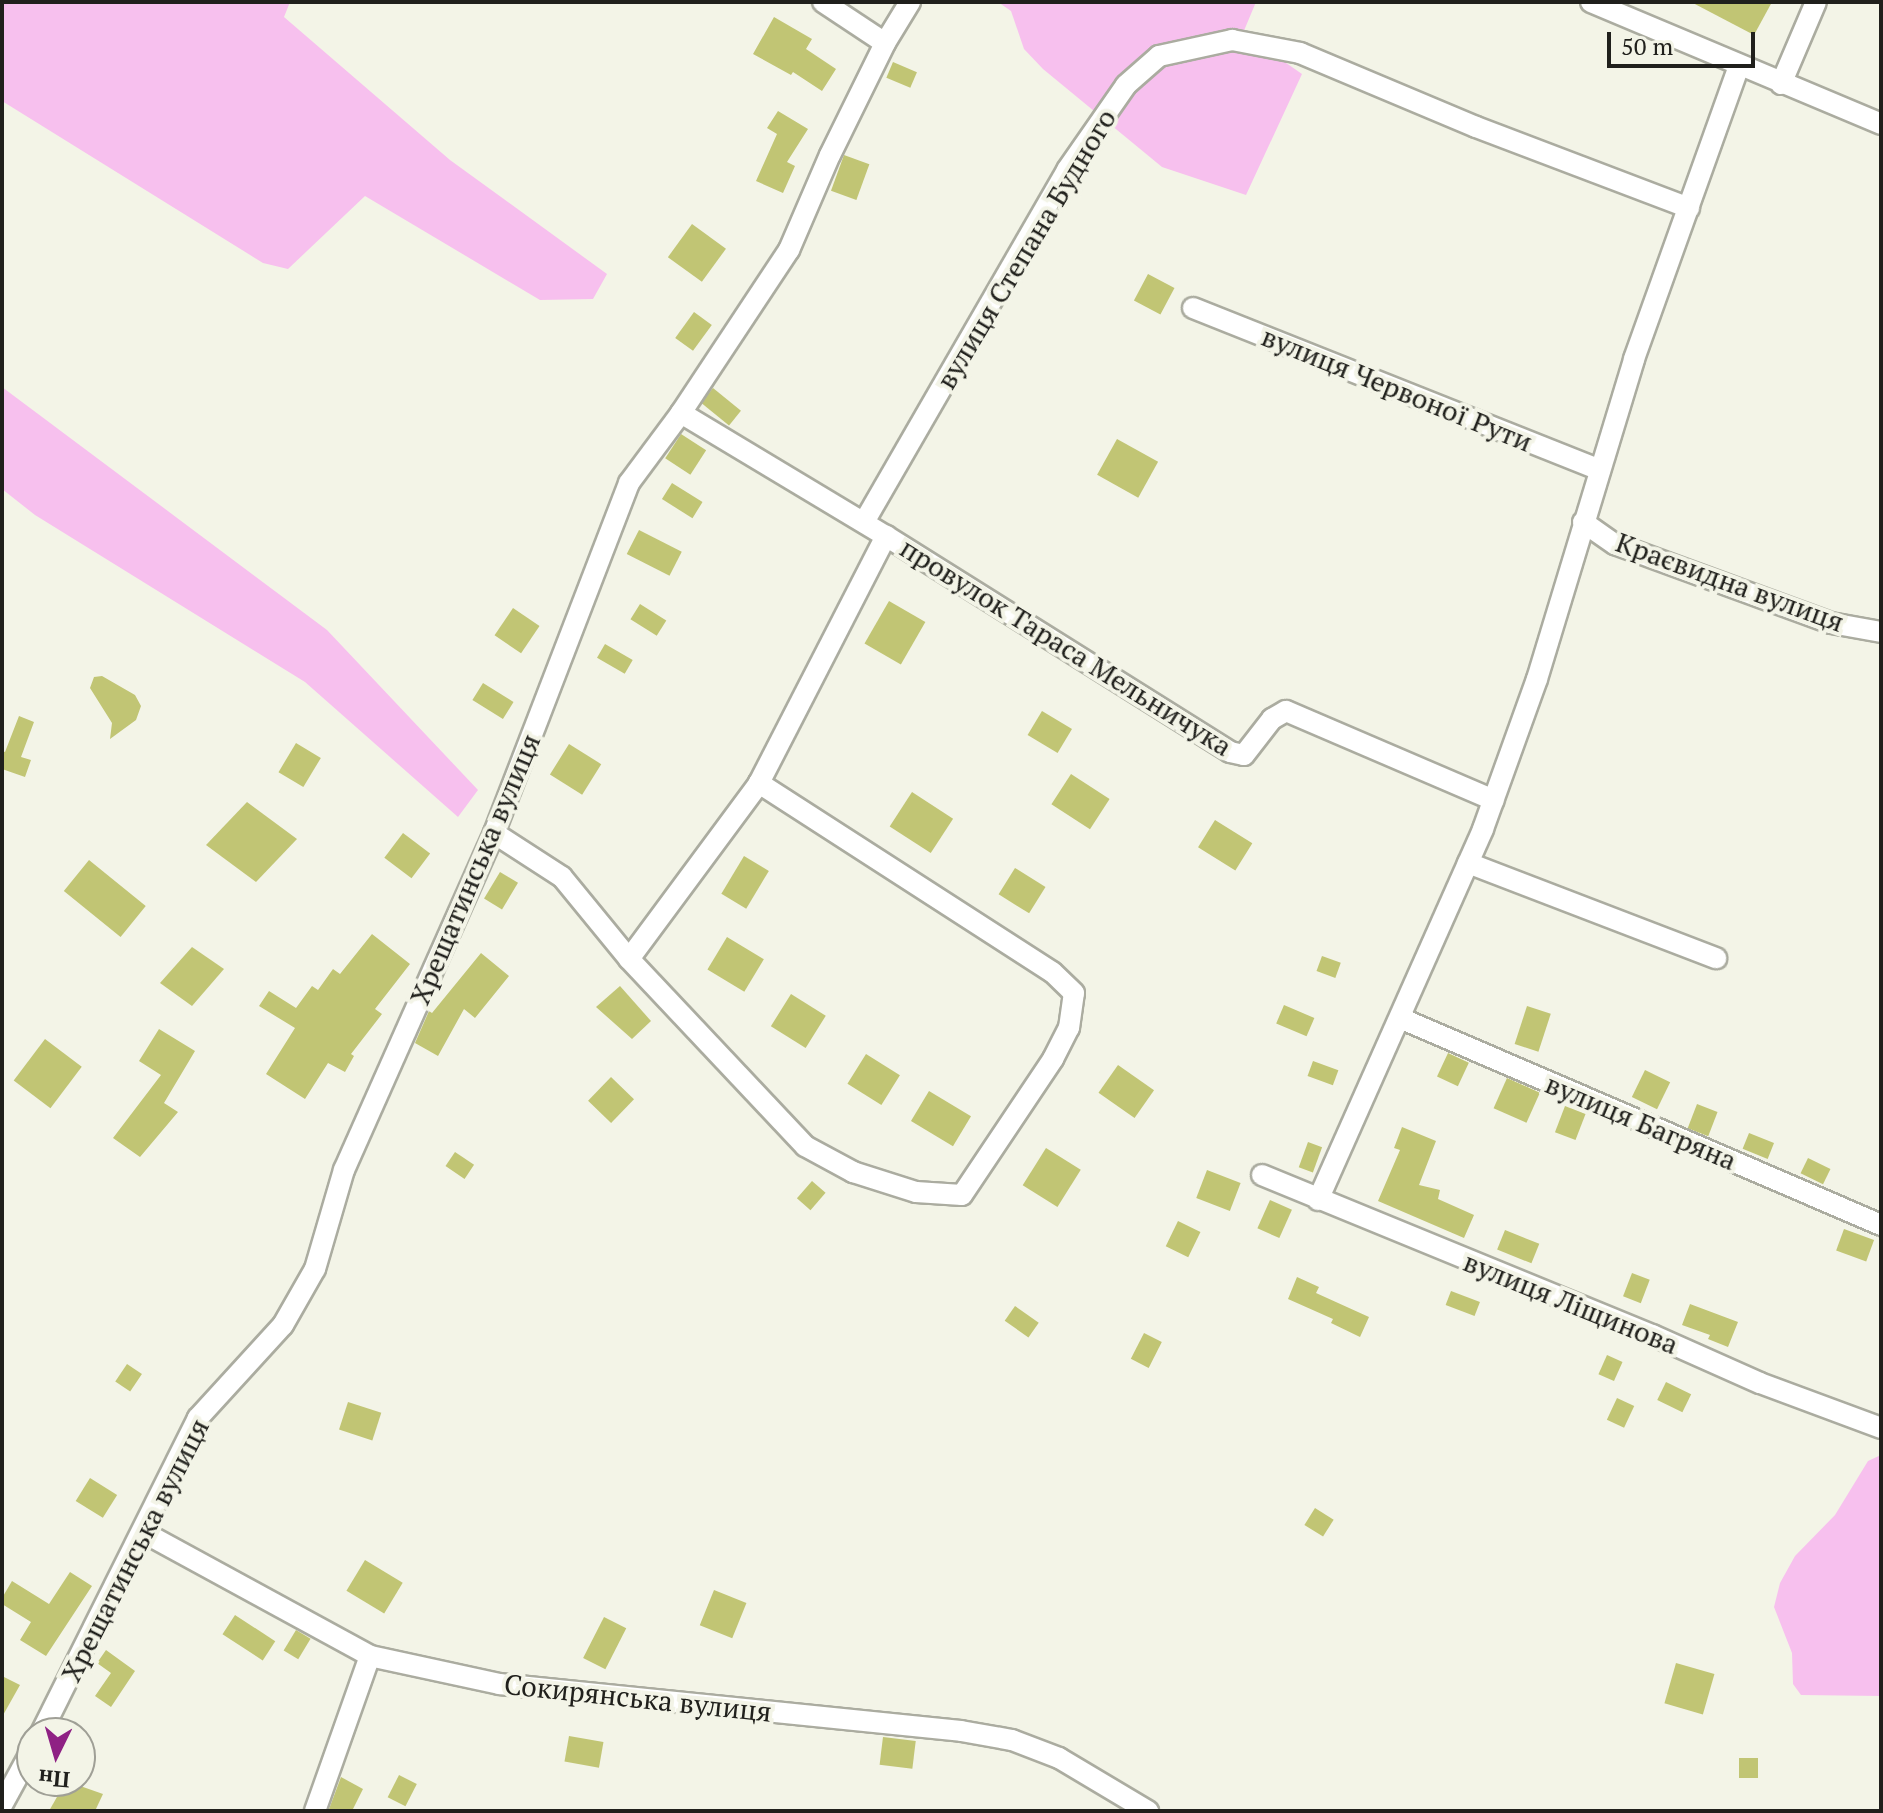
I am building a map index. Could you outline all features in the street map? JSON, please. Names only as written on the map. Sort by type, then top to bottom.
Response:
[{"type":"street","points":[[823,2],[885,43]]},
{"type":"street","name":"Хрещатинська вулиця","points":[[49,1717],[198,1418],[283,1325],[315,1269],[344,1170],[494,833],[629,483],[681,413],[789,250],[830,155],[885,43],[910,2]]},
{"type":"street","points":[[1591,2],[1881,124]]},
{"type":"street","points":[[1781,84],[1816,2]]},
{"type":"street","name":"вулиця Степана Будного","points":[[864,522],[1067,170],[1126,85],[1159,56],[1232,40],[1300,53],[1476,127],[1689,208]]},
{"type":"street","points":[[1318,1200],[1494,800],[1537,679],[1634,359],[1739,66]]},
{"type":"street","name":"вулиця Червоної Рути","points":[[1193,308],[1600,470]]},
{"type":"street","name":"провулок Тараса Мельничука","points":[[681,413],[864,522],[1230,752],[1244,755],[1272,719],[1286,711],[1494,800]]},
{"type":"street","name":"Краєвидна вулиця","points":[[1583,522],[1615,544],[1831,623],[1881,632]]},
{"type":"street","points":[[629,959],[759,783],[886,536]]},
{"type":"street","points":[[494,833],[562,877],[629,959],[805,1146],[853,1172],[916,1192],[962,1195],[1053,1059],[1069,1028],[1074,993],[1052,972],[759,783]]},
{"type":"street","points":[[1468,863],[1716,958]]},
{"type":"street","name":"вулиця Багряна","points":[[1400,1018],[1881,1225]]},
{"type":"street","name":"вулиця Ліщинова","points":[[1262,1175],[1652,1335],[1760,1383],[1881,1428]]},
{"type":"street","name":"Сокирянська вулиця","points":[[143,1532],[370,1656],[499,1684],[961,1731],[1012,1740],[1059,1758],[1148,1811]]},
{"type":"street","points":[[315,1811],[370,1656]]},
{"type":"street","points":[[2,1805],[16,1779]]},
{"type":"shaded area","points":[[2,2],[290,2],[284,17],[450,160],[607,274],[593,299],[540,300],[365,196],[288,269],[263,263],[2,101]]},
{"type":"shaded area","points":[[998,2],[1256,2],[1243,33],[1302,74],[1246,195],[1162,167],[1043,69],[1024,49],[1011,11]]},
{"type":"shaded area","points":[[2,387],[327,630],[478,790],[458,817],[305,682],[35,515],[2,489]]},
{"type":"shaded area","points":[[1881,1455],[1881,1696],[1801,1695],[1793,1684],[1792,1653],[1774,1607],[1780,1583],[1795,1556],[1835,1515],[1868,1461]]},
{"type":"building","points":[[1691,2],[1772,2],[1754,35]]},
{"type":"building","points":[[774,17],[812,39],[806,49],[836,69],[822,91],[793,72],[791,75],[753,54]]},
{"type":"building","points":[[893,62],[917,72],[910,88],[886,78]]},
{"type":"building","points":[[778,111],[808,129],[787,162],[795,166],[783,193],[756,181],[777,134],[767,128]]},
{"type":"building","points":[[844,155],[869,164],[856,200],[831,191]]},
{"type":"building","points":[[692,224],[726,249],[702,282],[668,257]]},
{"type":"building","points":[[1148,274],[1174,288],[1160,315],[1134,300]]},
{"type":"building","points":[[694,312],[712,325],[693,351],[675,338]]},
{"type":"building","points":[[713,388],[741,411],[729,425],[701,403]]},
{"type":"building","points":[[681,434],[706,450],[690,475],[665,458]]},
{"type":"building","points":[[1117,439],[1158,462],[1138,498],[1097,475]]},
{"type":"building","points":[[672,483],[703,502],[692,518],[662,499]]},
{"type":"building","points":[[639,530],[682,552],[670,576],[627,554]]},
{"type":"building","points":[[889,601],[925,622],[901,664],[864,643]]},
{"type":"building","points":[[640,604],[666,620],[657,636],[630,619]]},
{"type":"building","points":[[513,608],[540,626],[521,653],[495,635]]},
{"type":"building","points":[[605,644],[633,660],[625,674],[597,658]]},
{"type":"building","points":[[102,676],[135,695],[141,706],[136,720],[110,739],[112,723],[90,688],[94,677]]},
{"type":"building","points":[[483,683],[514,702],[503,719],[472,700]]},
{"type":"building","points":[[1042,711],[1072,729],[1058,753],[1028,735]]},
{"type":"building","points":[[19,716],[34,722],[21,757],[31,760],[25,777],[2,769],[2,751],[5,752]]},
{"type":"building","points":[[296,743],[321,758],[303,787],[278,772]]},
{"type":"building","points":[[569,744],[601,764],[582,795],[550,775]]},
{"type":"building","points":[[1071,774],[1110,799],[1090,829],[1051,804]]},
{"type":"building","points":[[912,792],[953,819],[931,853],[890,826]]},
{"type":"building","points":[[247,802],[297,839],[256,882],[206,845]]},
{"type":"building","points":[[1215,820],[1252,843],[1235,870],[1198,847]]},
{"type":"building","points":[[403,833],[430,853],[411,878],[384,858]]},
{"type":"building","points":[[744,856],[769,871],[746,909],[721,894]]},
{"type":"building","points":[[89,860],[146,906],[121,937],[64,891]]},
{"type":"building","points":[[1015,868],[1046,887],[1029,913],[999,894]]},
{"type":"building","points":[[500,872],[518,883],[502,909],[484,899]]},
{"type":"building","points":[[372,934],[410,964],[375,1009],[382,1014],[351,1054],[354,1056],[345,1072],[328,1063],[305,1099],[266,1074],[295,1028],[259,1006],[269,991],[296,1008],[312,986],[318,990],[333,969],[340,974]]},
{"type":"building","points":[[727,937],[764,959],[744,992],[707,970]]},
{"type":"building","points":[[192,947],[224,969],[192,1006],[160,983]]},
{"type":"building","points":[[481,953],[509,976],[475,1018],[464,1009],[438,1056],[415,1043],[429,1011],[432,1013]]},
{"type":"building","points":[[1322,956],[1341,963],[1335,978],[1317,971]]},
{"type":"building","points":[[620,986],[651,1021],[632,1039],[596,1007]]},
{"type":"building","points":[[791,994],[826,1016],[806,1048],[771,1026]]},
{"type":"building","points":[[1284,1005],[1314,1018],[1307,1036],[1276,1023]]},
{"type":"building","points":[[1527,1006],[1551,1014],[1538,1052],[1515,1044]]},
{"type":"building","points":[[159,1029],[195,1051],[164,1103],[178,1112],[140,1157],[113,1138],[161,1075],[139,1061]]},
{"type":"building","points":[[45,1039],[82,1067],[50,1108],[14,1081]]},
{"type":"building","points":[[1448,1053],[1469,1063],[1458,1086],[1437,1077]]},
{"type":"building","points":[[866,1054],[900,1075],[881,1105],[847,1084]]},
{"type":"building","points":[[1313,1061],[1338,1070],[1333,1085],[1308,1076]]},
{"type":"building","points":[[1118,1065],[1154,1090],[1135,1118],[1098,1093]]},
{"type":"building","points":[[1645,1070],[1670,1082],[1657,1109],[1632,1097]]},
{"type":"building","points":[[611,1077],[634,1099],[611,1123],[588,1101]]},
{"type":"building","points":[[1507,1078],[1540,1093],[1526,1123],[1494,1108]]},
{"type":"building","points":[[929,1091],[971,1116],[953,1146],[911,1121]]},
{"type":"building","points":[[1697,1104],[1718,1112],[1708,1136],[1688,1128]]},
{"type":"building","points":[[1565,1106],[1586,1114],[1576,1140],[1555,1132]]},
{"type":"building","points":[[1402,1127],[1436,1141],[1419,1185],[1440,1190],[1438,1199],[1474,1215],[1464,1238],[1378,1201],[1400,1150],[1394,1148]]},
{"type":"building","points":[[1749,1133],[1774,1143],[1768,1159],[1743,1149]]},
{"type":"building","points":[[1308,1142],[1322,1147],[1313,1173],[1299,1167]]},
{"type":"building","points":[[1046,1148],[1081,1170],[1057,1207],[1023,1185]]},
{"type":"building","points":[[455,1152],[474,1165],[465,1179],[445,1166]]},
{"type":"building","points":[[1808,1158],[1830,1169],[1823,1184],[1801,1173]]},
{"type":"building","points":[[1207,1170],[1241,1183],[1230,1211],[1196,1198]]},
{"type":"building","points":[[812,1181],[826,1193],[810,1210],[797,1198]]},
{"type":"building","points":[[1270,1200],[1292,1210],[1279,1238],[1257,1228]]},
{"type":"building","points":[[1178,1221],[1200,1232],[1188,1257],[1166,1246]]},
{"type":"building","points":[[1844,1229],[1874,1240],[1866,1262],[1836,1251]]},
{"type":"building","points":[[1505,1230],[1539,1244],[1531,1263],[1497,1249]]},
{"type":"building","points":[[1632,1273],[1650,1280],[1641,1303],[1623,1296]]},
{"type":"building","points":[[1297,1277],[1319,1287],[1316,1293],[1369,1317],[1360,1337],[1331,1323],[1333,1319],[1288,1299]]},
{"type":"building","points":[[1451,1291],[1480,1302],[1475,1316],[1446,1305]]},
{"type":"building","points":[[1690,1304],[1738,1322],[1728,1347],[1708,1339],[1710,1335],[1682,1325]]},
{"type":"building","points":[[1015,1306],[1039,1323],[1028,1337],[1005,1321]]},
{"type":"building","points":[[1144,1333],[1162,1342],[1149,1368],[1131,1359]]},
{"type":"building","points":[[1607,1355],[1623,1362],[1614,1381],[1598,1374]]},
{"type":"building","points":[[127,1364],[142,1374],[130,1391],[115,1381]]},
{"type":"building","points":[[1666,1382],[1691,1394],[1682,1412],[1657,1400]]},
{"type":"building","points":[[1617,1398],[1634,1406],[1624,1428],[1607,1420]]},
{"type":"building","points":[[348,1402],[381,1413],[372,1440],[339,1430]]},
{"type":"building","points":[[90,1478],[117,1495],[103,1518],[76,1501]]},
{"type":"building","points":[[1315,1508],[1334,1520],[1323,1537],[1304,1525]]},
{"type":"building","points":[[365,1560],[403,1583],[384,1614],[346,1591]]},
{"type":"building","points":[[70,1572],[92,1586],[46,1656],[20,1640],[31,1622],[2,1604],[2,1598],[12,1581],[49,1604]]},
{"type":"building","points":[[714,1590],[746,1603],[732,1638],[700,1625]]},
{"type":"building","points":[[235,1615],[275,1641],[263,1660],[222,1634]]},
{"type":"building","points":[[604,1617],[626,1628],[605,1669],[583,1658]]},
{"type":"building","points":[[296,1630],[311,1639],[298,1659],[284,1651]]},
{"type":"building","points":[[106,1650],[135,1671],[111,1707],[95,1696],[111,1673],[97,1663]]},
{"type":"building","points":[[1676,1663],[1714,1674],[1703,1714],[1664,1703]]},
{"type":"building","points":[[2,1676],[20,1685],[2,1717]]},
{"type":"building","points":[[569,1736],[603,1742],[599,1768],[564,1762]]},
{"type":"building","points":[[883,1737],[916,1741],[912,1769],[880,1765]]},
{"type":"building","points":[[1739,1758],[1758,1758],[1758,1778],[1739,1778]]},
{"type":"building","points":[[399,1775],[417,1784],[405,1806],[388,1797]]},
{"type":"building","points":[[341,1777],[363,1789],[352,1811],[329,1809]]},
{"type":"building","points":[[96,1792],[103,1794],[95,1811],[49,1811],[57,1797],[96,1797]]}]
